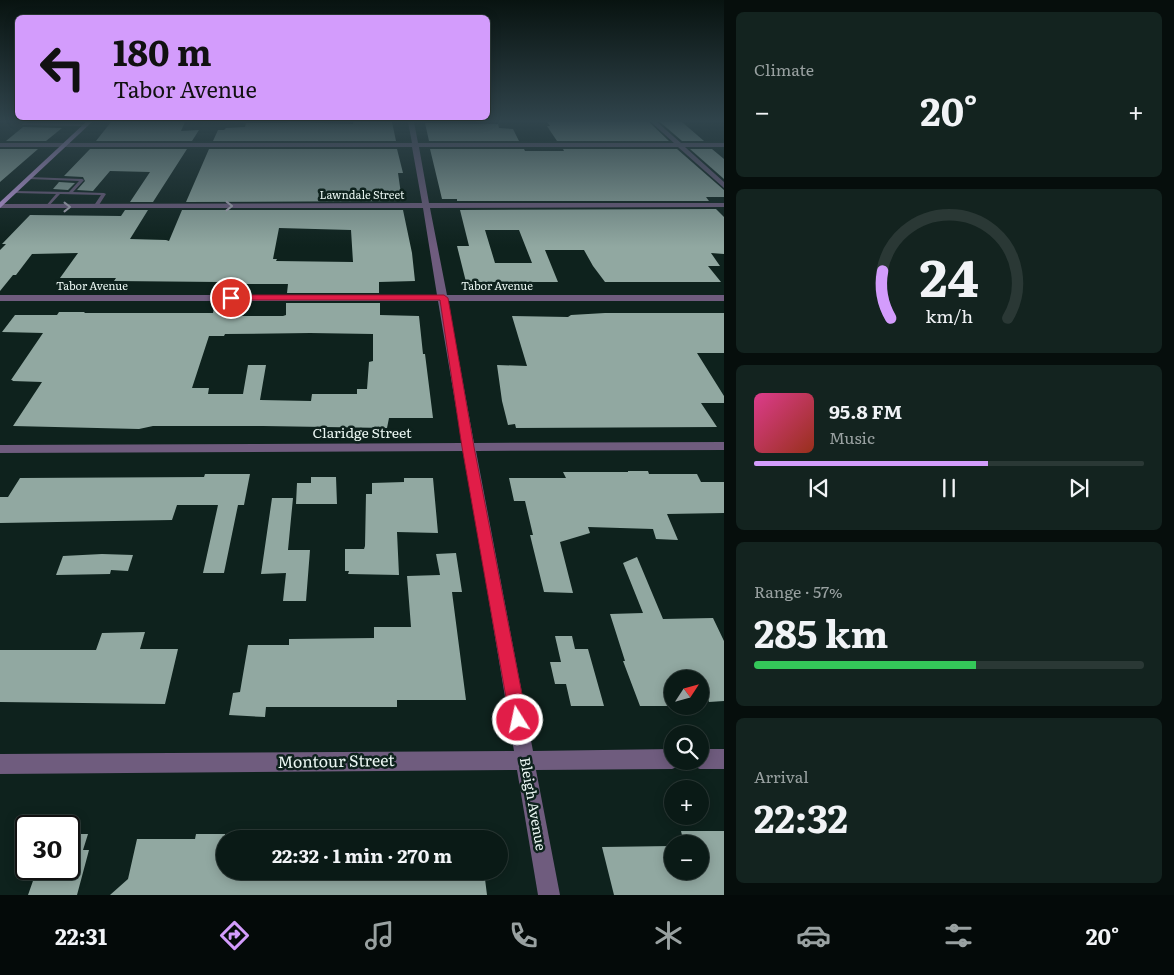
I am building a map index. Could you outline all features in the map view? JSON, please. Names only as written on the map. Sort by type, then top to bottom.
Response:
[{"type":"main road","points":[[0,206],[44,164]]},
{"type":"street","name":"Bleigh Avenue","points":[[418,164],[444,298],[468,447],[526,759],[549,895]]},
{"type":"street","points":[[699,164],[724,186]]},
{"type":"street","name":"Lawndale Street","points":[[0,206],[724,205]]},
{"type":"street","name":"Tabor Avenue","points":[[0,298],[724,298]]},
{"type":"street","name":"Claridge Street","points":[[0,449],[724,446]]},
{"type":"street","name":"Montour Street","points":[[0,764],[664,759]]},
{"type":"street","points":[[709,759],[724,759]]},
{"type":"lane","points":[[29,178],[58,181],[82,180],[70,193]]},
{"type":"lane","points":[[46,193],[52,188]]},
{"type":"lane","points":[[14,192],[104,194],[95,206]]},
{"type":"lane","points":[[47,207],[59,193]]},
{"type":"building","points":[[0,164],[21,164],[0,182]]},
{"type":"building","points":[[76,164],[178,164],[153,202],[130,202],[150,172],[110,171],[93,191],[77,190],[85,181],[83,177],[64,176]]},
{"type":"building","points":[[203,164],[401,164],[403,173],[398,173],[402,201],[186,202]]},
{"type":"building","points":[[434,164],[694,164],[724,190],[724,197],[706,197],[709,201],[457,201],[457,199],[442,199]]},
{"type":"building","points":[[707,164],[724,164],[724,179]]},
{"type":"building","points":[[59,182],[75,183],[68,190],[53,189]]},
{"type":"building","points":[[716,209],[724,217],[724,254],[711,253],[720,266],[708,266],[721,282],[605,282],[584,250],[545,250],[558,282],[466,282],[457,246],[469,246],[460,210]],"holes":[[[485,230],[519,230],[532,263],[495,263]]]},
{"type":"building","points":[[125,210],[148,210],[130,239],[169,241],[182,210],[403,210],[412,253],[415,281],[379,282],[379,293],[287,293],[288,284],[239,284],[236,293],[216,293],[219,282],[114,281],[116,278],[60,278],[78,253],[32,254],[16,275],[13,275],[0,291],[0,250],[6,244],[2,244],[30,215],[121,216]],"holes":[[[279,228],[351,230],[353,262],[276,261],[277,259],[273,259]]]},
{"type":"building","points":[[215,303],[233,303],[230,316],[283,316],[286,315],[286,303],[380,303],[380,315],[419,316],[433,418],[389,418],[387,428],[153,426],[139,429],[13,426],[42,382],[11,380],[43,333],[2,332],[15,315],[57,315],[59,312],[213,313]],"holes":[[[225,334],[373,334],[373,361],[369,362],[367,389],[357,389],[357,394],[312,394],[311,401],[260,400],[266,365],[248,365],[243,394],[208,394],[209,388],[192,388],[209,336],[224,336]]]},
{"type":"building","points":[[605,313],[724,313],[724,353],[697,353],[724,396],[724,403],[701,403],[717,427],[516,428],[515,424],[508,425],[502,401],[497,365],[527,366],[512,316],[568,317],[571,315]]},
{"type":"building","points":[[648,471],[649,474],[697,474],[701,482],[724,482],[724,513],[667,514],[678,540],[656,539],[653,529],[588,527],[590,533],[560,542],[573,593],[544,592],[530,535],[533,535],[525,501],[514,501],[509,478],[566,478],[563,472]]},
{"type":"building","points":[[205,474],[250,474],[244,505],[238,505],[224,573],[203,573],[218,505],[177,505],[172,520],[0,523],[0,497],[8,497],[20,478],[204,477]]},
{"type":"building","points":[[311,477],[336,477],[337,504],[296,504],[297,483],[311,483]]},
{"type":"building","points":[[404,478],[433,478],[438,533],[397,532],[399,575],[348,574],[349,571],[345,571],[345,549],[364,549],[365,546],[366,494],[372,494],[372,483],[404,482]]},
{"type":"building","points":[[272,498],[293,498],[288,550],[310,550],[306,601],[283,601],[286,573],[261,574]]},
{"type":"building","points":[[456,553],[462,592],[452,592],[466,700],[397,700],[397,707],[266,707],[265,717],[229,715],[233,693],[240,692],[248,645],[289,645],[289,639],[374,638],[374,627],[411,627],[407,576],[440,575],[436,554]]},
{"type":"building","points":[[133,555],[128,571],[111,570],[110,574],[56,575],[63,556]]},
{"type":"building","points":[[637,557],[663,619],[713,618],[724,641],[724,701],[709,702],[709,670],[664,670],[664,706],[640,706],[623,661],[625,661],[610,614],[643,613],[623,563]]},
{"type":"building","points":[[145,632],[140,649],[178,649],[165,704],[0,702],[0,650],[96,650],[102,633]]},
{"type":"building","points":[[555,636],[572,636],[575,649],[588,649],[604,706],[571,706],[566,684],[555,684],[550,662],[561,662]]},
{"type":"building","points":[[681,831],[724,831],[724,895],[614,895],[602,847],[664,846],[664,880],[709,880],[709,835],[682,835]]},
{"type":"building","points":[[80,834],[88,834],[83,850],[89,850],[77,895],[28,895],[33,880],[80,880]]},
{"type":"building","points":[[196,834],[216,834],[216,880],[485,880],[487,895],[110,895],[128,879],[137,839],[195,839]]},
{"type":"route","points":[[231,298],[444,298],[468,447],[518,720]]}]
